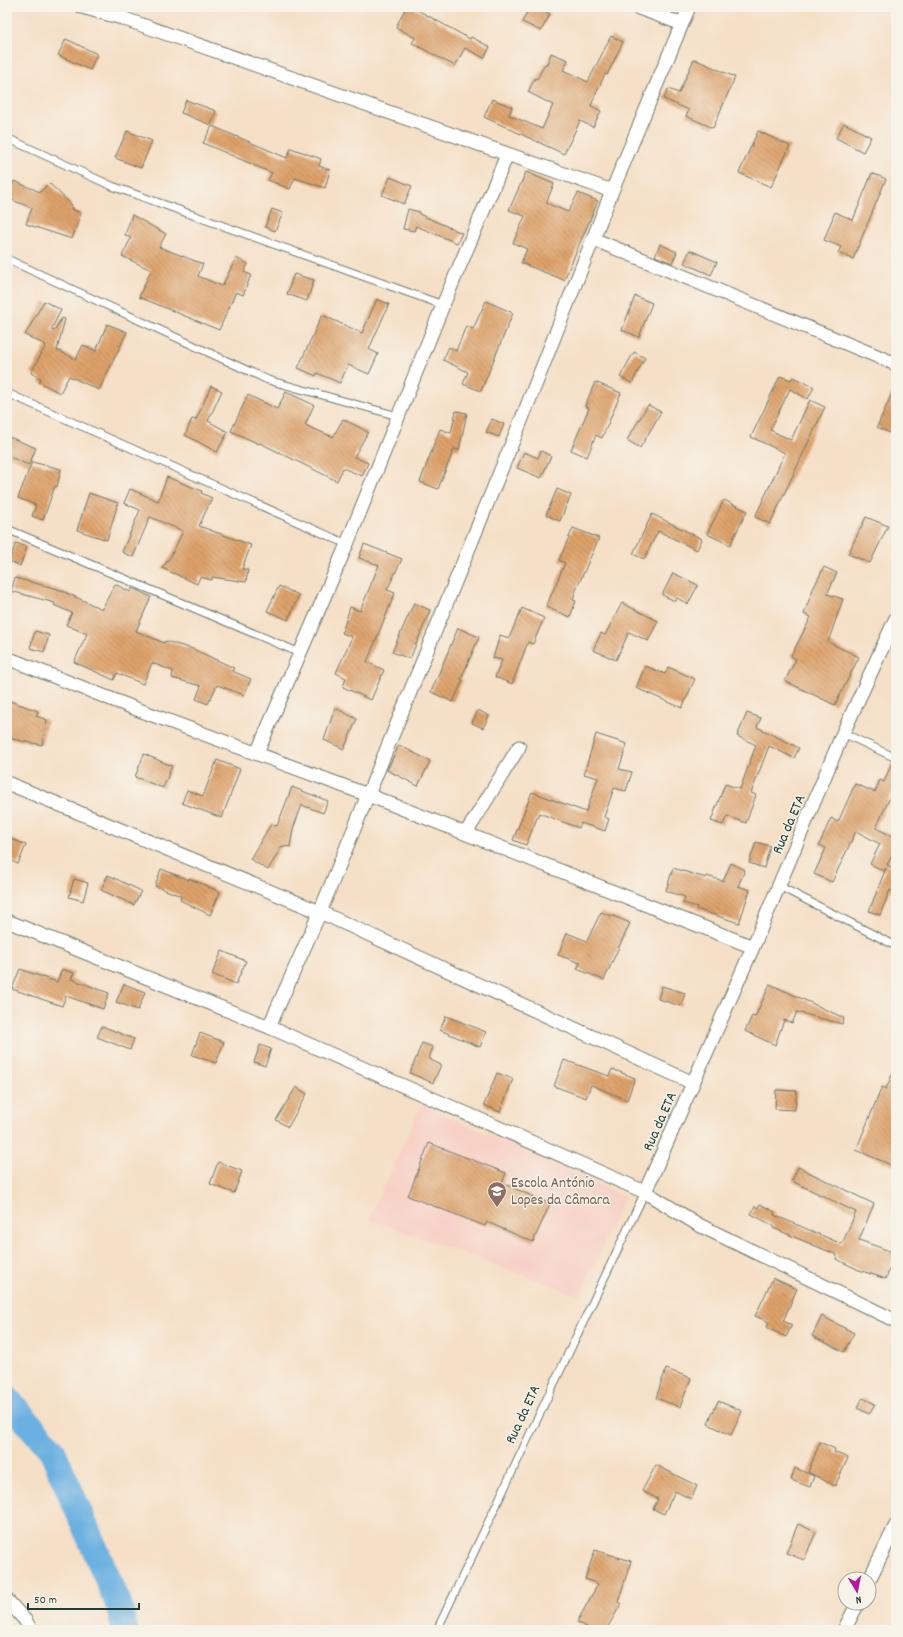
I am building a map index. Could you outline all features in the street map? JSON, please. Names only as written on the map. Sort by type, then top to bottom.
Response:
[{"type":"street","points":[[82,7],[124,12],[507,154],[612,191]]},
{"type":"street","points":[[636,7],[682,24]]},
{"type":"street","points":[[269,1027],[320,912],[522,421],[612,191],[689,7]]},
{"type":"street","points":[[257,753],[347,544],[443,305],[507,154]]},
{"type":"street","points":[[593,240],[896,364]]},
{"type":"street","name":"Rua da ETA","points":[[645,1192],[753,947],[843,733],[896,618]]},
{"type":"street","points":[[7,658],[139,710],[368,795],[753,947]]},
{"type":"street","points":[[466,833],[519,747]]},
{"type":"street","points":[[7,784],[320,912],[693,1083]]},
{"type":"street","points":[[7,921],[269,1027],[645,1192],[699,1225],[896,1321]]},
{"type":"street","points":[[874,1571],[896,1526]]},
{"type":"street","points":[[7,1600],[25,1620],[31,1630]]},
{"type":"street","points":[[844,1630],[854,1611]]},
{"type":"lane","points":[[7,138],[112,186],[443,305]]},
{"type":"lane","points":[[7,259],[268,380],[398,416]]},
{"type":"lane","points":[[7,393],[347,544]]},
{"type":"lane","points":[[7,529],[300,653]]},
{"type":"lane","points":[[843,733],[896,758]]},
{"type":"lane","points":[[779,886],[896,946]]},
{"type":"lane","name":"Rua da ETA","points":[[437,1630],[645,1192]]},
{"type":"shaded area","name":"Escola António Lopes da Câmara","points":[[422,1104],[625,1197],[580,1296],[369,1219]]},
{"type":"building","points":[[406,7],[412,7],[470,39],[471,37],[490,47],[484,58],[465,48],[455,66],[412,43],[415,38],[396,27]]},
{"type":"building","points":[[530,7],[535,7],[550,14],[541,31],[522,22]]},
{"type":"building","points":[[611,36],[623,42],[607,75],[605,74],[591,106],[601,111],[593,127],[580,121],[564,154],[484,117],[492,99],[512,107],[509,115],[542,129],[553,105],[528,92],[535,78],[537,79],[545,64],[547,64],[551,53],[568,60],[563,70],[588,82]]},
{"type":"building","points":[[66,39],[97,54],[90,70],[58,55]]},
{"type":"building","points":[[694,59],[735,77],[713,128],[686,116],[689,110],[664,99],[668,89],[679,93]]},
{"type":"building","points":[[186,100],[216,111],[211,125],[181,113]]},
{"type":"building","points":[[844,123],[871,137],[863,152],[836,138]]},
{"type":"building","points":[[212,126],[287,158],[291,148],[321,159],[319,166],[330,170],[325,188],[295,178],[290,189],[268,180],[272,173],[203,143]]},
{"type":"building","points":[[127,131],[152,141],[141,168],[115,158]]},
{"type":"building","points":[[758,131],[790,146],[771,187],[739,173]]},
{"type":"building","points":[[526,172],[554,184],[546,203],[568,212],[578,193],[598,201],[564,280],[521,263],[527,249],[513,243],[525,216],[509,210]]},
{"type":"building","points":[[872,173],[886,179],[853,259],[838,253],[841,247],[824,240],[835,212],[853,220]]},
{"type":"building","points":[[390,177],[412,186],[404,204],[382,195]]},
{"type":"building","points":[[14,181],[40,192],[49,183],[72,205],[71,209],[81,213],[72,239],[26,224],[32,208],[7,198]]},
{"type":"building","points":[[272,209],[283,213],[275,231],[265,227]]},
{"type":"building","points":[[408,209],[420,212],[419,214],[462,233],[457,243],[416,226],[414,231],[403,229]]},
{"type":"building","points":[[132,215],[166,234],[159,247],[203,264],[198,276],[222,286],[236,258],[248,264],[244,272],[251,275],[243,295],[236,292],[219,330],[139,297],[151,270],[122,256],[131,238],[125,235]]},
{"type":"building","points":[[660,244],[677,252],[672,263],[655,256]]},
{"type":"building","points":[[690,250],[717,262],[711,275],[684,263]]},
{"type":"building","points":[[294,274],[314,280],[307,301],[287,294]]},
{"type":"building","points":[[635,296],[652,303],[639,337],[622,330]]},
{"type":"building","points":[[377,299],[389,304],[369,349],[378,354],[369,374],[348,365],[340,383],[317,373],[316,376],[298,368],[322,315],[362,333]]},
{"type":"building","points":[[44,301],[61,310],[51,330],[54,331],[62,318],[65,319],[57,350],[76,359],[83,345],[96,351],[107,324],[127,332],[99,390],[69,376],[60,393],[39,382],[41,379],[31,373],[46,345],[25,335]]},
{"type":"building","points":[[486,301],[513,313],[481,391],[463,384],[468,372],[443,360],[449,347],[456,351],[466,326],[473,329]]},
{"type":"building","points":[[634,352],[645,358],[632,383],[620,377]]},
{"type":"building","points":[[780,376],[791,380],[793,377],[814,387],[808,399],[790,389],[770,430],[791,440],[810,400],[825,407],[770,524],[755,517],[785,453],[751,437]]},
{"type":"building","points":[[595,382],[621,393],[602,438],[596,435],[587,457],[571,450],[589,408],[585,406]]},
{"type":"building","points":[[896,384],[896,436],[877,427]]},
{"type":"building","points":[[211,386],[222,391],[208,421],[228,432],[217,452],[185,435],[192,419],[196,420]]},
{"type":"building","points":[[286,392],[314,405],[305,425],[333,437],[343,419],[368,432],[354,457],[368,463],[362,476],[343,468],[337,481],[260,443],[259,444],[231,431],[248,395],[277,409]]},
{"type":"building","points":[[648,405],[661,412],[640,448],[627,440]]},
{"type":"building","points":[[456,411],[467,413],[459,450],[454,449],[438,489],[420,482],[440,429],[451,433]]},
{"type":"building","points":[[492,419],[504,424],[499,437],[486,432]]},
{"type":"building","points":[[7,436],[36,448],[29,465],[7,456]]},
{"type":"building","points":[[541,451],[551,456],[541,478],[517,468],[524,452],[538,458]]},
{"type":"building","points":[[32,462],[61,469],[57,487],[55,486],[43,520],[32,516],[36,505],[18,498]]},
{"type":"building","points":[[167,477],[202,491],[201,493],[212,498],[199,526],[251,545],[242,569],[248,570],[246,582],[212,577],[212,580],[200,577],[197,584],[162,568],[171,556],[183,531],[150,517],[133,557],[122,552],[140,510],[124,503],[130,489],[158,501]]},
{"type":"building","points":[[557,489],[571,495],[560,521],[546,515]]},
{"type":"building","points":[[89,493],[118,503],[107,540],[77,530]]},
{"type":"building","points":[[724,500],[747,511],[730,545],[707,534]]},
{"type":"building","points":[[652,514],[702,539],[697,550],[658,531],[644,559],[633,554]]},
{"type":"building","points":[[866,517],[888,526],[870,563],[848,554]]},
{"type":"building","points":[[573,528],[599,538],[576,590],[573,600],[576,601],[570,617],[546,607],[565,563],[559,560]]},
{"type":"building","points":[[16,543],[27,547],[20,566],[9,561]]},
{"type":"building","points":[[364,544],[402,559],[387,590],[395,593],[367,662],[384,670],[371,700],[343,687],[346,678],[336,673],[352,637],[342,633],[350,607],[360,611],[379,565],[359,558]]},
{"type":"building","points":[[824,567],[837,573],[827,594],[843,599],[828,642],[859,657],[835,705],[785,681],[796,659],[791,656],[811,617],[804,614],[813,589]]},
{"type":"building","points":[[673,573],[698,585],[688,604],[677,598],[675,601],[662,595]]},
{"type":"building","points":[[15,578],[58,589],[102,609],[115,584],[130,592],[132,588],[151,597],[136,631],[164,643],[165,641],[193,649],[234,668],[232,671],[251,679],[244,695],[217,685],[208,704],[196,699],[201,686],[172,678],[173,671],[152,663],[143,684],[117,673],[114,680],[74,662],[87,634],[66,625],[72,613],[54,605],[55,603],[11,591]]},
{"type":"building","points":[[279,586],[299,595],[288,620],[267,611]]},
{"type":"building","points":[[414,603],[430,610],[410,659],[392,652]]},
{"type":"building","points":[[622,603],[658,621],[648,641],[629,632],[616,660],[593,650],[601,633],[605,635]]},
{"type":"building","points":[[522,608],[544,618],[533,644],[528,642],[512,684],[495,677],[502,660],[493,658],[500,635],[509,638]]},
{"type":"building","points":[[458,628],[479,637],[453,702],[431,692]]},
{"type":"building","points":[[35,631],[49,635],[44,652],[30,648]]},
{"type":"building","points":[[645,666],[665,674],[668,667],[695,679],[682,708],[636,688]]},
{"type":"building","points":[[7,700],[38,711],[36,716],[47,720],[42,745],[7,738]]},
{"type":"building","points":[[335,708],[357,719],[344,749],[324,740]]},
{"type":"building","points":[[478,710],[489,716],[483,728],[472,723]]},
{"type":"building","points":[[747,713],[761,718],[757,727],[799,748],[794,758],[769,746],[751,793],[756,795],[746,823],[727,816],[723,825],[711,821],[725,784],[740,789],[756,745],[737,736]]},
{"type":"building","points":[[596,734],[627,744],[619,769],[632,772],[626,791],[614,788],[604,817],[609,819],[605,831],[581,823],[579,828],[539,813],[526,845],[513,840],[532,792],[586,812],[598,778],[584,774]]},
{"type":"building","points":[[399,745],[430,761],[418,786],[387,770]]},
{"type":"building","points":[[144,754],[172,766],[163,788],[135,777]]},
{"type":"building","points":[[217,760],[240,769],[222,818],[182,803],[187,790],[203,796]]},
{"type":"building","points":[[892,762],[896,763],[896,784],[876,828],[896,838],[896,848],[887,865],[896,870],[896,893],[890,890],[880,915],[869,911],[886,868],[884,871],[870,864],[880,844],[856,831],[832,882],[814,874],[826,848],[819,845],[831,818],[838,822],[855,784],[875,792],[880,780],[884,782]]},
{"type":"building","points":[[292,787],[328,801],[323,813],[302,805],[293,829],[290,847],[282,846],[268,870],[250,859],[271,824],[277,826]]},
{"type":"building","points":[[7,837],[26,845],[18,864],[7,859]]},
{"type":"building","points":[[756,842],[770,846],[764,868],[749,863]]},
{"type":"building","points":[[731,863],[745,870],[738,886],[750,890],[739,923],[696,909],[697,907],[683,903],[685,897],[666,891],[673,868],[706,878],[707,876],[723,881]]},
{"type":"building","points":[[161,869],[189,880],[189,878],[220,892],[210,915],[180,900],[181,896],[155,886]]},
{"type":"building","points":[[108,875],[141,891],[134,905],[101,890]]},
{"type":"building","points":[[74,879],[88,883],[83,901],[69,897]]},
{"type":"building","points":[[601,912],[630,923],[604,980],[577,969],[580,963],[558,955],[567,933],[587,941]]},
{"type":"building","points":[[222,951],[246,961],[236,984],[212,974]]},
{"type":"building","points":[[20,969],[57,982],[62,969],[74,973],[71,979],[109,993],[103,1009],[66,996],[62,1006],[12,989]]},
{"type":"building","points":[[124,984],[145,992],[138,1010],[116,1002]]},
{"type":"building","points":[[770,984],[844,1018],[842,1024],[797,1012],[792,1023],[784,1020],[775,1045],[745,1031],[752,1016],[755,1017]]},
{"type":"building","points":[[662,986],[685,993],[681,1006],[658,999]]},
{"type":"building","points":[[446,1016],[486,1032],[480,1047],[440,1030]]},
{"type":"building","points":[[102,1026],[134,1039],[130,1050],[97,1037]]},
{"type":"building","points":[[200,1033],[224,1042],[216,1063],[192,1055]]},
{"type":"building","points":[[422,1043],[433,1047],[429,1058],[441,1065],[433,1083],[410,1073]]},
{"type":"building","points":[[260,1045],[271,1049],[265,1066],[254,1062]]},
{"type":"building","points":[[564,1060],[609,1076],[612,1069],[635,1078],[627,1100],[591,1085],[586,1098],[554,1086]]},
{"type":"building","points":[[896,1065],[896,1167],[856,1150],[882,1087],[886,1089]]},
{"type":"building","points":[[497,1073],[513,1079],[500,1112],[484,1105]]},
{"type":"building","points":[[296,1087],[307,1094],[288,1127],[276,1120]]},
{"type":"building","points":[[776,1090],[797,1091],[795,1110],[775,1109]]},
{"type":"building","points":[[429,1143],[506,1173],[502,1183],[550,1204],[533,1242],[487,1222],[485,1226],[408,1196]]},
{"type":"building","points":[[218,1162],[242,1171],[234,1193],[210,1184]]},
{"type":"building","points":[[798,1167],[874,1204],[859,1240],[895,1253],[886,1279],[859,1270],[836,1259],[837,1255],[773,1228],[774,1226],[751,1214],[755,1206],[758,1208],[760,1204],[775,1212],[774,1215],[842,1244],[856,1212],[792,1181]]},
{"type":"building","points":[[773,1278],[797,1289],[783,1321],[792,1325],[786,1337],[767,1328],[769,1322],[755,1316]]},
{"type":"building","points":[[822,1316],[854,1333],[844,1352],[812,1336]]},
{"type":"building","points":[[666,1369],[691,1378],[680,1407],[656,1398]]},
{"type":"building","points":[[863,1398],[875,1404],[869,1414],[857,1408]]},
{"type":"building","points":[[718,1401],[742,1411],[731,1435],[708,1424]]},
{"type":"building","points":[[820,1442],[835,1449],[834,1452],[848,1458],[835,1486],[808,1472]]},
{"type":"building","points":[[656,1465],[697,1486],[691,1499],[675,1491],[664,1514],[653,1509],[658,1499],[642,1491]]},
{"type":"building","points":[[795,1468],[814,1476],[810,1487],[791,1480]]},
{"type":"building","points":[[798,1524],[816,1532],[804,1560],[786,1553]]},
{"type":"building","points":[[595,1550],[631,1561],[618,1602],[621,1604],[606,1630],[592,1630],[577,1622],[598,1584],[585,1579]]},
{"type":"waterway","points":[[7,1399],[52,1450],[119,1605],[125,1630]]},
{"type":"place","name":"Escola António Lopes da Câmara","points":[[497,1208]]}]
